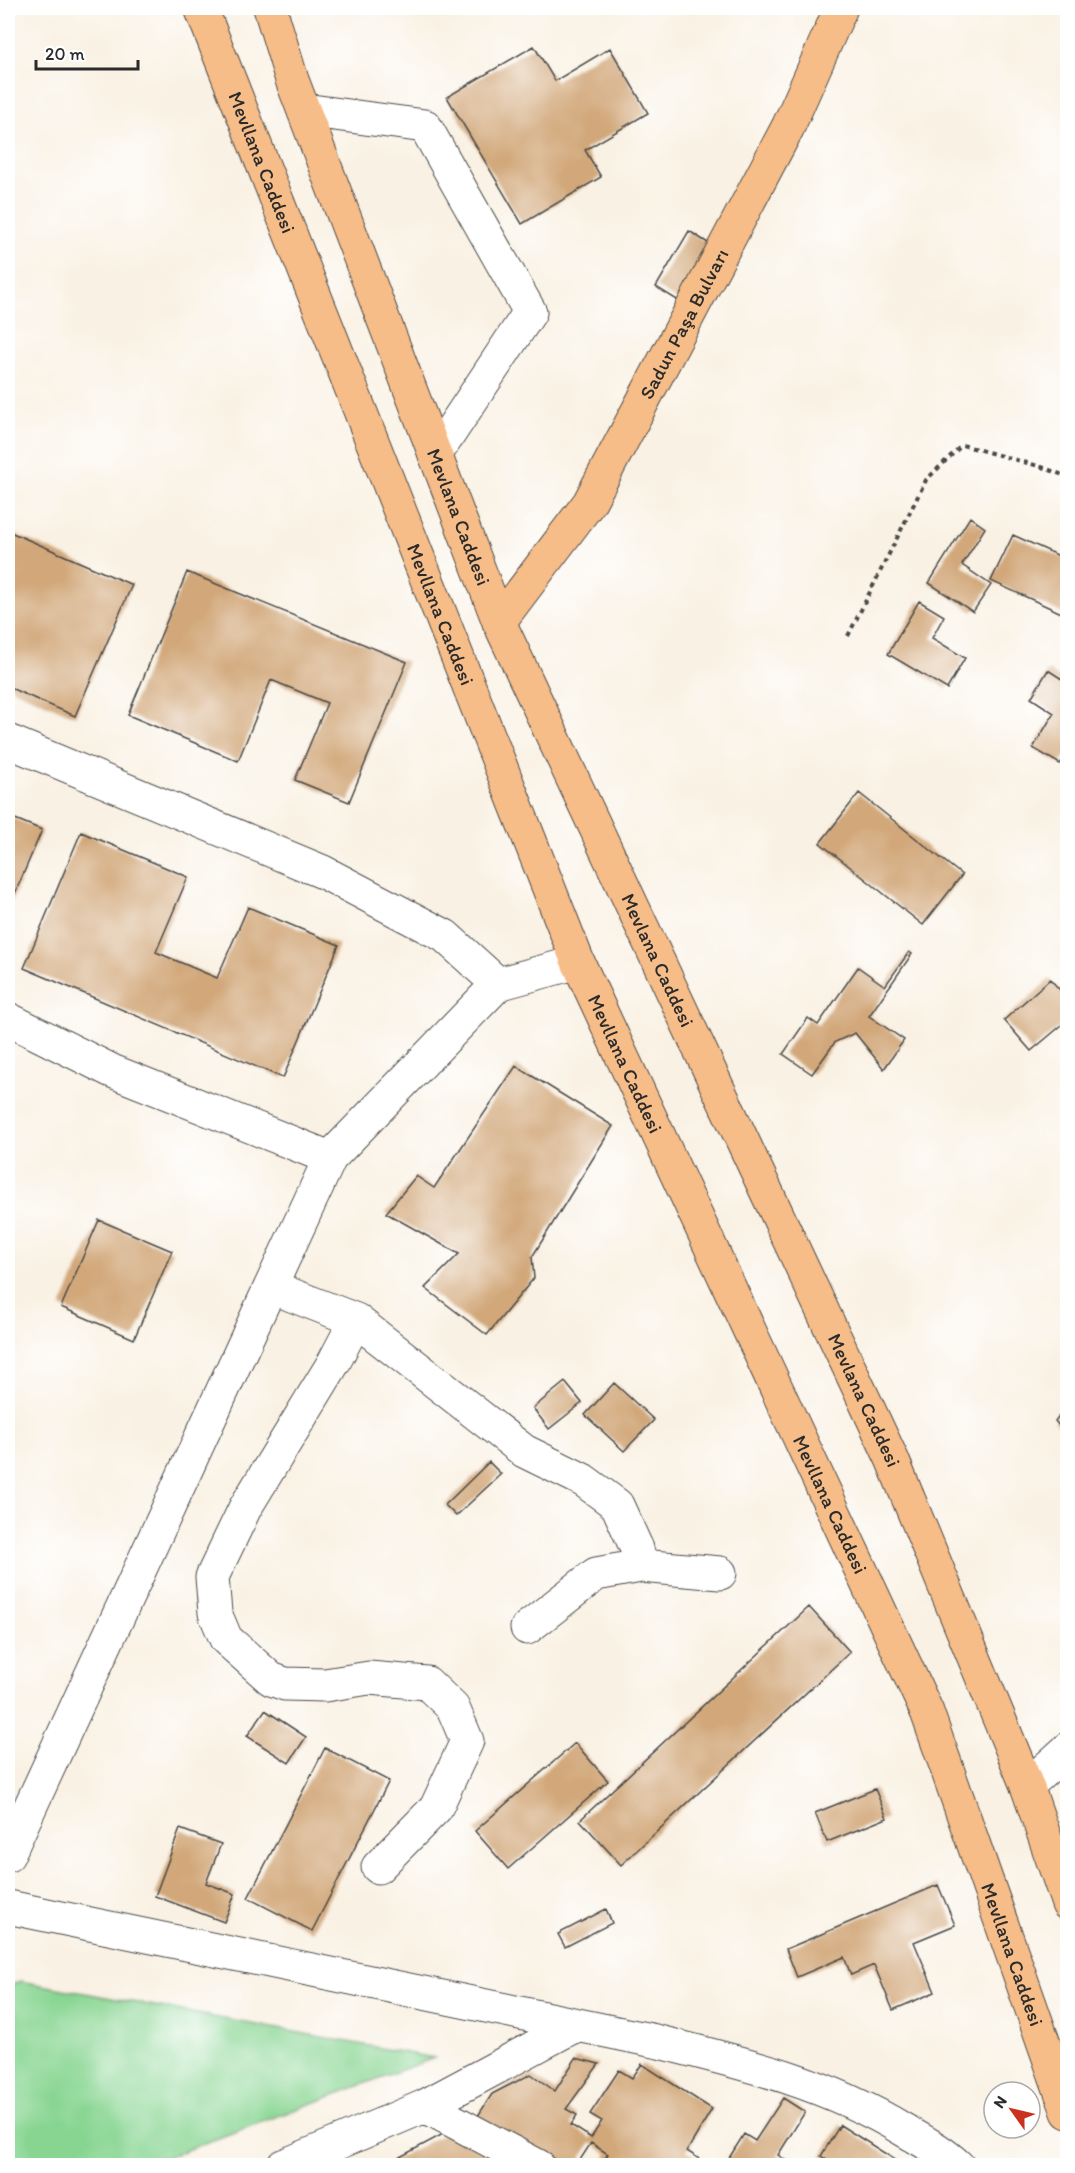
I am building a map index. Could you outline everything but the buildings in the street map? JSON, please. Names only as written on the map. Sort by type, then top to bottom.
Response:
[{"type":"main road","name":"Mevllana Caddesi","points":[[201,8],[578,962],[927,1712],[1068,2112]]},
{"type":"main road","name":"Mevlana Caddesi","points":[[270,8],[303,110],[499,622],[892,1459],[1027,1786],[1068,1904]]},
{"type":"main road","name":"Sadun Paşa Bulvarı","points":[[499,622],[589,503],[788,127],[841,8]]},
{"type":"street","points":[[303,110],[425,126],[530,312],[435,455]]},
{"type":"street","points":[[8,741],[323,872],[445,936],[498,984]]},
{"type":"street","points":[[8,1855],[330,1158],[498,984],[578,962]]},
{"type":"street","points":[[8,1019],[112,1071],[330,1158]]},
{"type":"street","points":[[271,1287],[356,1320],[524,1451],[582,1480],[617,1505],[637,1549],[641,1566]]},
{"type":"street","points":[[356,1320],[334,1362],[245,1508],[212,1577],[215,1613],[226,1639],[271,1679],[295,1685],[325,1685],[369,1678],[427,1683],[453,1708],[467,1741],[436,1808],[378,1867]]},
{"type":"street","points":[[526,1628],[596,1574],[641,1566],[720,1573]]},
{"type":"street","points":[[1027,1786],[1068,1749]]},
{"type":"street","points":[[8,1907],[728,2059],[820,2087],[873,2111],[947,2162]]},
{"type":"street","points":[[283,2166],[425,2106],[574,2026]]},
{"type":"street","points":[[425,2106],[538,2166]]},
{"type":"path","points":[[848,636],[926,480],[962,444],[1042,466],[1068,477]]},
{"type":"green space","points":[[20,1981],[434,2058],[146,2165],[8,2165],[8,1987]]}]
